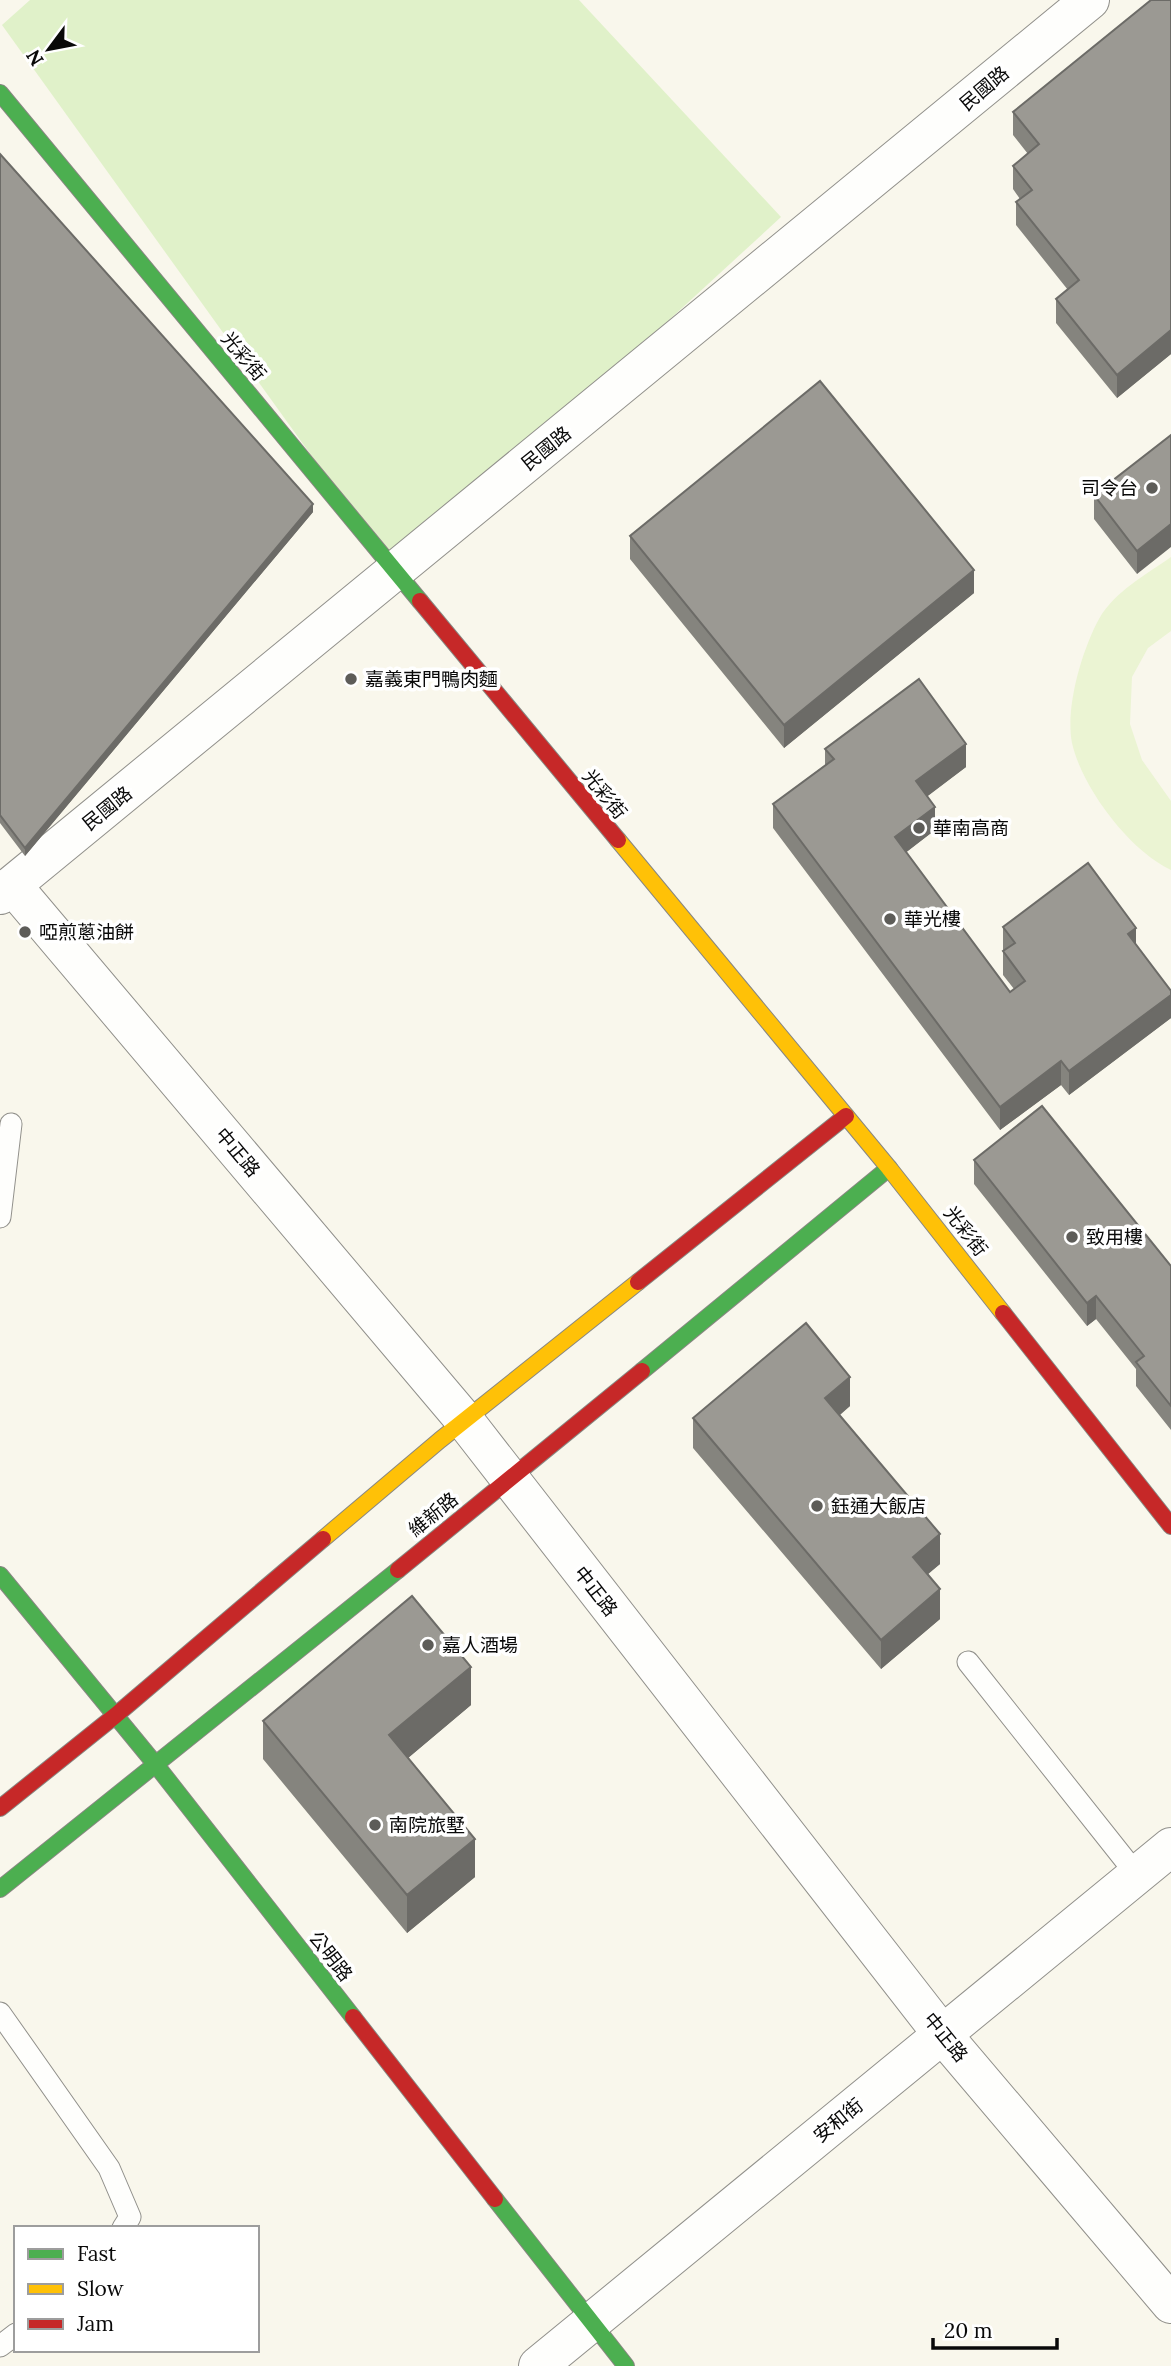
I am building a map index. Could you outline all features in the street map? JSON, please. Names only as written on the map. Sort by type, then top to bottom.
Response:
[{"type":"street","name":"民國路","points":[[6,890],[1090,0]]},
{"type":"street","name":"光彩街","points":[[0,93],[889,1168],[1171,1526]]},
{"type":"street","name":"中正路","points":[[6,890],[465,1421],[942,2035],[1171,2304]]},
{"type":"street","points":[[0,1808],[116,1715],[465,1421],[846,1116]]},
{"type":"street","name":"維新路","points":[[0,1889],[510,1479],[889,1168]]},
{"type":"street","name":"公明路","points":[[0,1575],[156,1765],[626,2366]]},
{"type":"street","name":"安和街","points":[[538,2366],[1171,1847]]},
{"type":"lane","points":[[0,1217],[11,1124]]},
{"type":"lane","points":[[968,1662],[1137,1875]]},
{"type":"lane","points":[[0,2013],[109,2168],[130,2217],[124,2226]]},
{"type":"green space","points":[[30,0],[579,0],[781,217],[395,572],[2,25]]},
{"type":"green space","points":[[1171,557],[1171,631],[1148,648],[1132,677],[1130,724],[1142,760],[1171,801],[1171,870],[1155,861],[1124,833],[1097,798],[1077,761],[1070,729],[1076,680],[1099,619],[1122,592]]},
{"type":"building","points":[[1151,0],[1171,0],[1171,330],[1117,375],[1056,299],[1079,280],[1016,202],[1032,190],[1013,166],[1039,144],[1013,112]]},
{"type":"building","points":[[0,154],[313,504],[25,848],[0,815]]},
{"type":"building","points":[[820,381],[974,570],[784,725],[630,536]]},
{"type":"building","name":"司令台","points":[[1171,435],[1171,524],[1137,551],[1094,495]]},
{"type":"building","name":"華光樓","points":[[919,679],[966,744],[916,781],[935,807],[895,837],[1010,992],[1025,981],[1003,951],[1015,943],[1003,927],[1088,863],[1136,928],[1128,934],[1171,991],[1171,995],[1069,1071],[1061,1061],[1000,1107],[773,804],[834,759],[825,749]]},
{"type":"building","name":"致用樓","points":[[1042,1106],[1171,1266],[1171,1406],[1136,1362],[1144,1356],[1096,1296],[1087,1303],[974,1160]]},
{"type":"building","name":"鈺通大飯店","points":[[806,1323],[850,1377],[825,1398],[940,1534],[913,1557],[940,1589],[881,1640],[693,1418]]},
{"type":"building","name":"南院旅墅","points":[[412,1596],[471,1667],[389,1735],[475,1839],[407,1895],[263,1721]]},
{"type":"traffic: fast","points":[[0,93],[420,601]]},
{"type":"traffic: fast","points":[[642,1371],[889,1168]]},
{"type":"traffic: fast","points":[[0,1889],[398,1570]]},
{"type":"traffic: fast","points":[[0,1575],[156,1765],[353,2017]]},
{"type":"traffic: fast","points":[[495,2199],[626,2366]]},
{"type":"traffic: slow","points":[[618,840],[889,1168],[1003,1313]]},
{"type":"traffic: slow","points":[[323,1539],[440,1440],[638,1282]]},
{"type":"traffic: jam","points":[[420,601],[618,840]]},
{"type":"traffic: jam","points":[[638,1282],[846,1116]]},
{"type":"traffic: jam","points":[[1003,1313],[1171,1526]]},
{"type":"traffic: jam","points":[[398,1570],[642,1371]]},
{"type":"traffic: jam","points":[[0,1808],[116,1715],[323,1539]]},
{"type":"traffic: jam","points":[[353,2017],[495,2199]]},
{"type":"place","name":"司令台","points":[[1152,488]]},
{"type":"place","name":"嘉義東門鴨肉麵","points":[[351,679]]},
{"type":"place","name":"華南高商","points":[[919,828]]},
{"type":"place","name":"華光樓","points":[[890,919]]},
{"type":"place","name":"啞煎蔥油餅","points":[[25,932]]},
{"type":"place","name":"致用樓","points":[[1072,1237]]},
{"type":"place","name":"鈺通大飯店","points":[[817,1506]]},
{"type":"place","name":"嘉人酒場","points":[[428,1645]]},
{"type":"place","name":"南院旅墅","points":[[375,1825]]}]
